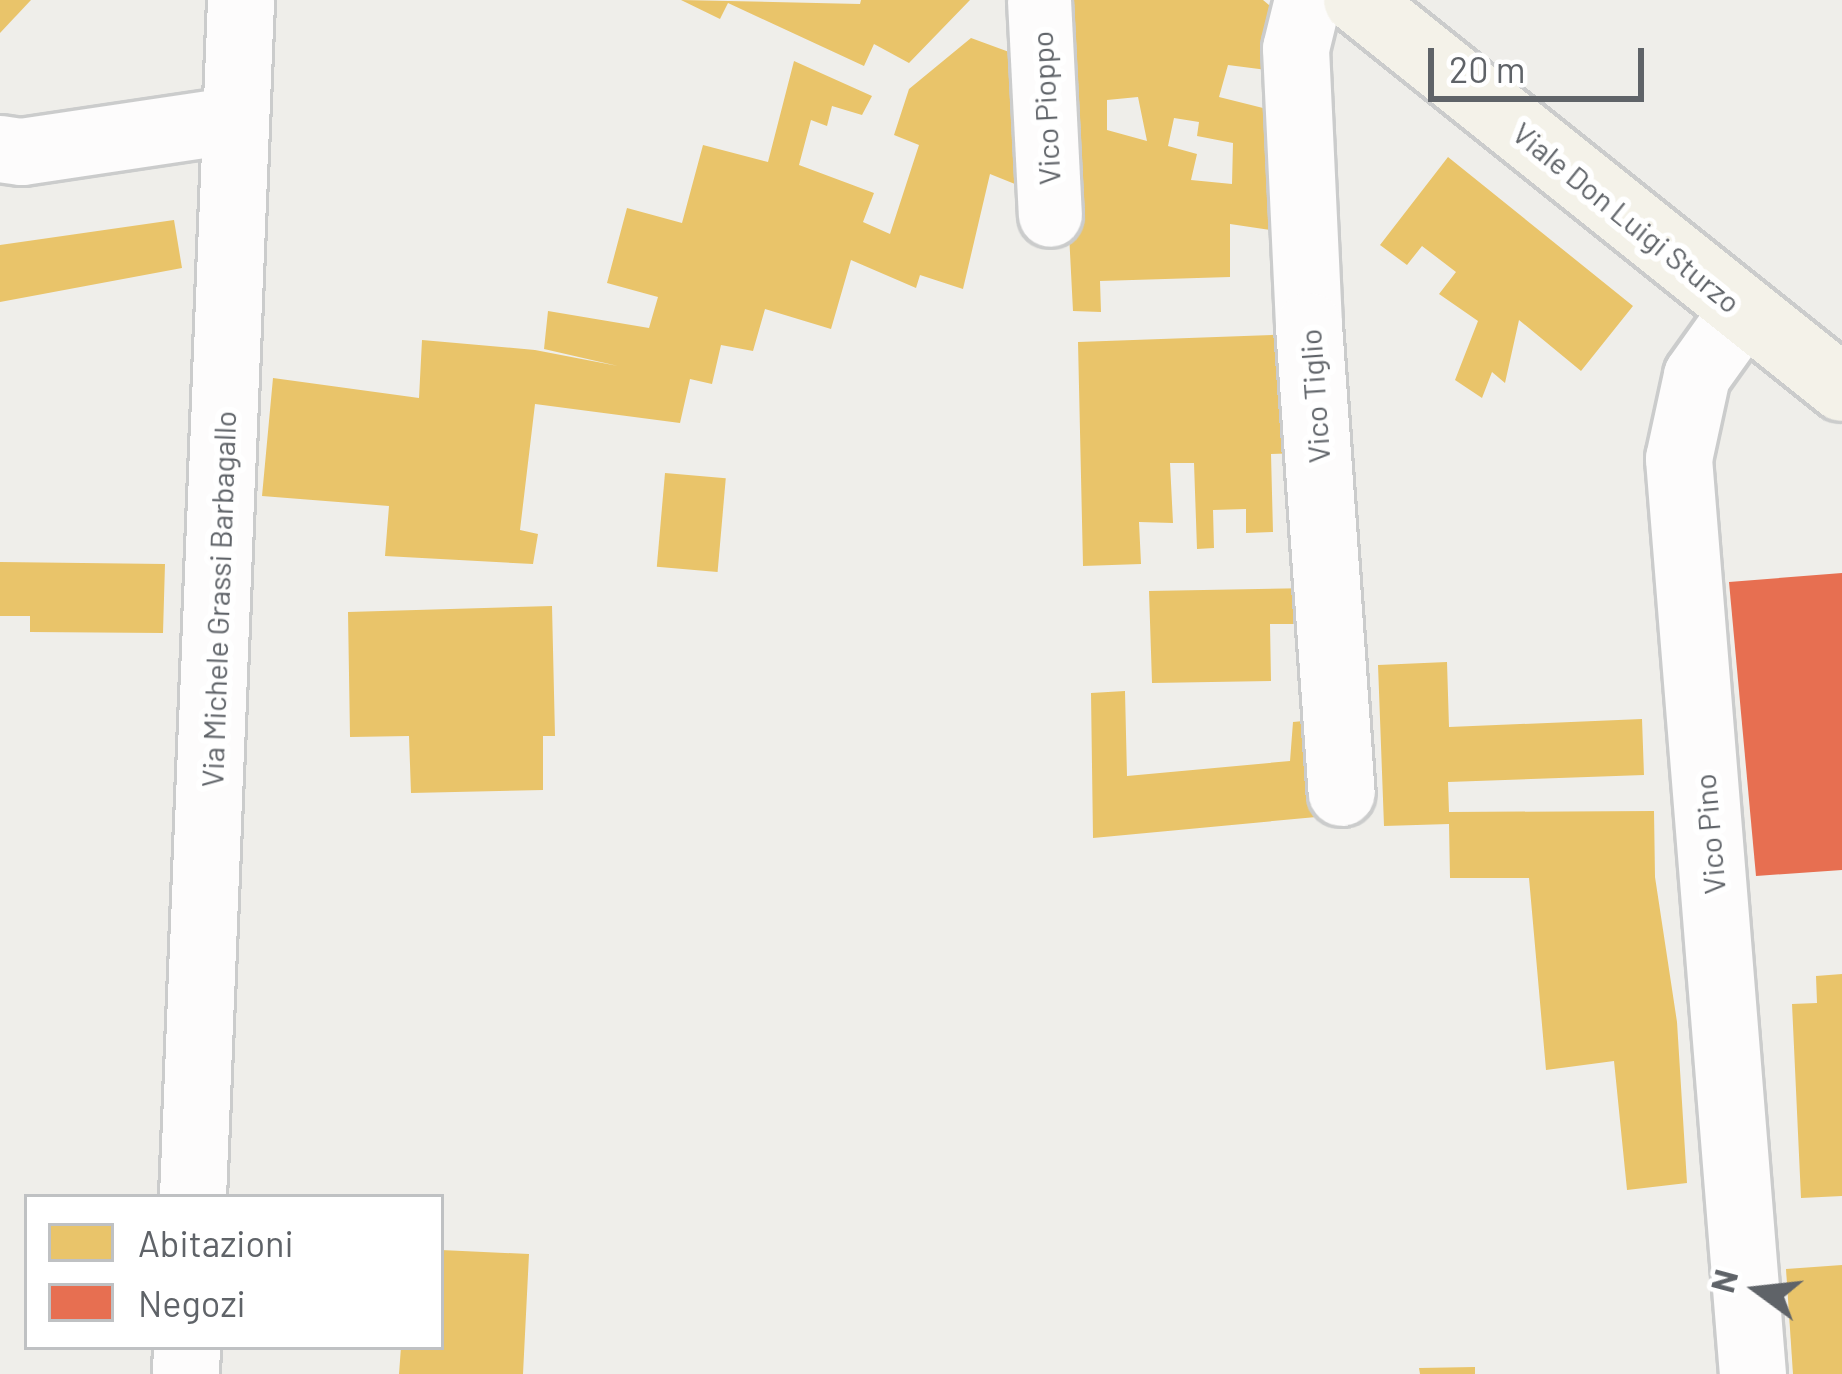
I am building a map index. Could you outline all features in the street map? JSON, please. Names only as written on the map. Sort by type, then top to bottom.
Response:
[{"type":"main road","name":"Viale Don Luigi Sturzo","points":[[1357,0],[1842,388]]},
{"type":"street","name":"Via Michele Grassi Barbagallo","points":[[193,1194],[241,0]]},
{"type":"street","name":"Vico Pioppo","points":[[1039,0],[1050,215]]},
{"type":"street","name":"Vico Tiglio","points":[[1308,0],[1296,49],[1309,326],[1342,794]]},
{"type":"street","points":[[0,149],[22,152],[236,120]]},
{"type":"street","name":"Vico Pino","points":[[1744,310],[1697,376],[1679,460],[1753,1374]]},
{"type":"building: Abitazioni","points":[[0,0],[31,0],[0,33]]},
{"type":"building: Abitazioni","points":[[681,0],[860,4],[861,0],[970,0],[909,63],[874,44],[864,66],[728,3],[720,19]]},
{"type":"building: Abitazioni","points":[[1057,0],[1263,0],[1276,11],[1267,70],[1228,65],[1219,97],[1271,110],[1283,232],[1230,224],[1230,277],[1100,281],[1101,312],[1073,311]],"holes":[[[1138,97],[1147,141],[1107,130],[1107,100]],[[1174,118],[1199,122],[1197,136],[1233,143],[1232,184],[1191,180],[1197,154],[1168,146]]]},
{"type":"building: Abitazioni","points":[[971,38],[1023,57],[1032,191],[990,174],[963,289],[920,275],[916,288],[851,260],[831,329],[765,309],[753,351],[721,345],[712,384],[690,379],[680,423],[535,404],[520,530],[538,534],[533,564],[385,556],[389,506],[262,496],[273,378],[419,398],[422,340],[535,350],[618,366],[544,349],[548,311],[649,328],[658,297],[607,283],[627,208],[682,223],[703,145],[768,162],[794,61],[872,96],[862,115],[832,106],[827,126],[811,120],[799,165],[874,193],[863,222],[890,234],[919,145],[894,135],[909,89]]},
{"type":"building: Abitazioni","points":[[1448,157],[1633,306],[1581,371],[1519,320],[1505,383],[1492,372],[1482,398],[1455,380],[1478,321],[1439,294],[1456,272],[1422,246],[1407,265],[1380,245]]},
{"type":"building: Abitazioni","points":[[174,220],[182,268],[0,302],[0,245]]},
{"type":"building: Abitazioni","points":[[1299,334],[1303,453],[1271,454],[1273,532],[1246,533],[1246,509],[1213,510],[1214,548],[1197,549],[1194,463],[1170,463],[1173,523],[1139,522],[1141,564],[1083,566],[1078,342]]},
{"type":"building: Abitazioni","points":[[665,473],[726,478],[718,572],[657,567]]},
{"type":"building: Abitazioni","points":[[0,562],[165,564],[163,633],[30,632],[30,616],[0,616]]},
{"type":"building: Abitazioni","points":[[1313,588],[1313,624],[1270,624],[1271,681],[1152,683],[1149,591]]},
{"type":"building: Abitazioni","points":[[552,606],[555,736],[543,736],[543,790],[411,793],[409,736],[350,737],[348,612]]},
{"type":"building: Abitazioni","points":[[1447,662],[1449,727],[1642,719],[1644,775],[1448,782],[1449,812],[1654,811],[1655,877],[1677,1022],[1687,1183],[1627,1190],[1614,1061],[1546,1070],[1529,878],[1450,878],[1449,824],[1384,826],[1378,665]]},
{"type":"building: Abitazioni","points":[[1125,691],[1127,776],[1290,761],[1293,722],[1324,719],[1327,816],[1093,838],[1091,693]]},
{"type":"building: Abitazioni","points":[[1842,974],[1842,1196],[1801,1198],[1792,1004],[1817,1003],[1816,976]]},
{"type":"building: Abitazioni","points":[[444,1250],[529,1254],[523,1374],[399,1374],[401,1350],[444,1350]]},
{"type":"building: Abitazioni","points":[[1842,1265],[1842,1374],[1793,1374],[1786,1269]]},
{"type":"building: Abitazioni","points":[[1475,1367],[1475,1374],[1420,1374],[1419,1368]]},
{"type":"building: Negozi","points":[[1842,573],[1842,870],[1756,876],[1729,582]]}]
